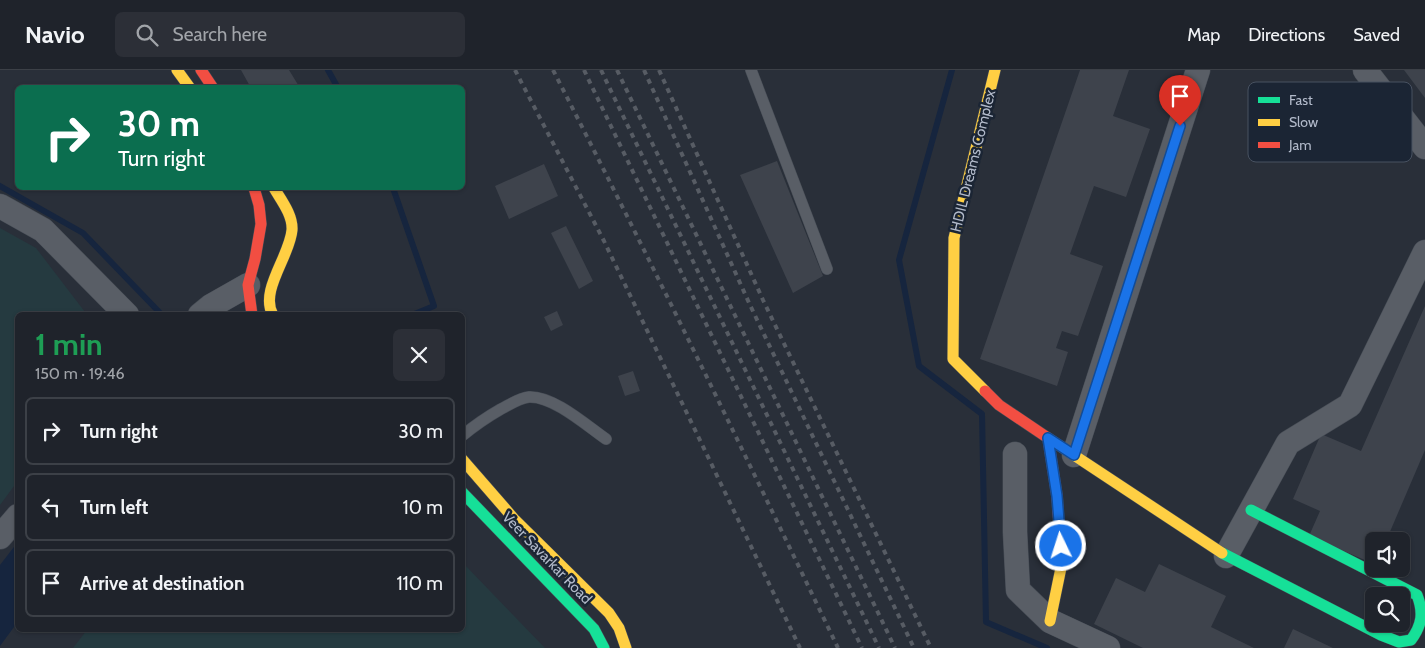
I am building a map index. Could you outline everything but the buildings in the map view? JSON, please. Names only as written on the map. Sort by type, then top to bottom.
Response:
[{"type":"street","points":[[177,70],[188,85]]},
{"type":"street","points":[[201,70],[211,85]]},
{"type":"street","name":"HDIL Dreams Complex","points":[[995,70],[954,238],[953,359],[999,405],[1226,556],[1381,635],[1399,642],[1411,640],[1418,630],[1424,614],[1418,595],[1251,510]]},
{"type":"street","points":[[1074,455],[1198,70]]},
{"type":"street","points":[[1365,70],[1374,82]]},
{"type":"street","points":[[1412,130],[1425,147]]},
{"type":"street","points":[[252,312],[248,285],[261,224],[260,205],[255,190]]},
{"type":"street","points":[[272,312],[271,285],[288,248],[292,229],[287,210],[275,190]]},
{"type":"street","points":[[0,206],[42,230],[124,312]]},
{"type":"street","points":[[1226,556],[1288,443],[1350,405],[1425,252]]},
{"type":"street","points":[[205,310],[248,285]]},
{"type":"street","points":[[1048,438],[1057,496],[1062,563],[1050,621]]},
{"type":"street","points":[[1015,454],[1015,532],[1018,590],[1050,621],[1108,648]]},
{"type":"street","points":[[465,463],[514,520],[609,613],[620,628],[626,648]]},
{"type":"street","name":"Veer Savarkar Road","points":[[465,495],[594,629],[604,648]]},
{"type":"street","points":[[0,538],[15,520]]},
{"type":"lane","points":[[751,70],[827,269]]},
{"type":"lane","points":[[465,434],[492,414],[516,401],[528,397],[546,400],[557,405],[606,439]]},
{"type":"green space","points":[[0,228],[36,248],[85,312],[15,312],[15,485],[0,505]]},
{"type":"green space","points":[[465,565],[545,648],[73,648],[85,632],[465,632]]},
{"type":"water","points":[[15,546],[15,626],[0,646],[0,565]]},
{"type":"waterway","points":[[328,70],[336,85]]},
{"type":"waterway","points":[[952,70],[899,260],[919,366],[982,414],[986,622],[1047,648]]},
{"type":"waterway","points":[[0,186],[83,233],[159,312]]},
{"type":"waterway","points":[[394,190],[434,306],[419,312]]},
{"type":"railway","points":[[515,70],[604,241],[800,648]]},
{"type":"railway","points":[[553,70],[626,214],[838,648]]},
{"type":"railway","points":[[584,70],[862,648]]},
{"type":"railway","points":[[601,70],[879,648]]},
{"type":"railway","points":[[617,70],[895,648]]},
{"type":"railway","points":[[644,70],[750,305],[914,648]]},
{"type":"railway","points":[[659,70],[763,300],[931,648]]},
{"type":"traffic: fast","points":[[465,495],[594,629],[604,648]]},
{"type":"traffic: fast","points":[[1222,553],[1381,635],[1399,642],[1411,640],[1418,629],[1421,619],[1421,608],[1417,595],[1251,510]]},
{"type":"traffic: slow","points":[[177,70],[188,85]]},
{"type":"traffic: slow","points":[[985,391],[953,359],[954,238],[995,70]]},
{"type":"traffic: slow","points":[[272,312],[270,306],[272,284],[286,251],[292,230],[289,213],[275,190]]},
{"type":"traffic: slow","points":[[1048,438],[1222,553]]},
{"type":"traffic: slow","points":[[465,462],[515,520],[609,613],[619,628],[626,648]]},
{"type":"traffic: slow","points":[[1050,621],[1062,563],[1061,556]]},
{"type":"traffic: jam","points":[[201,70],[211,85]]},
{"type":"traffic: jam","points":[[252,312],[248,285],[261,224],[259,205],[255,190]]},
{"type":"traffic: jam","points":[[985,391],[999,405],[1048,438],[1057,496],[1061,556]]},
{"type":"route","points":[[1061,546],[1057,496],[1048,438],[1074,455],[1180,126]]}]
